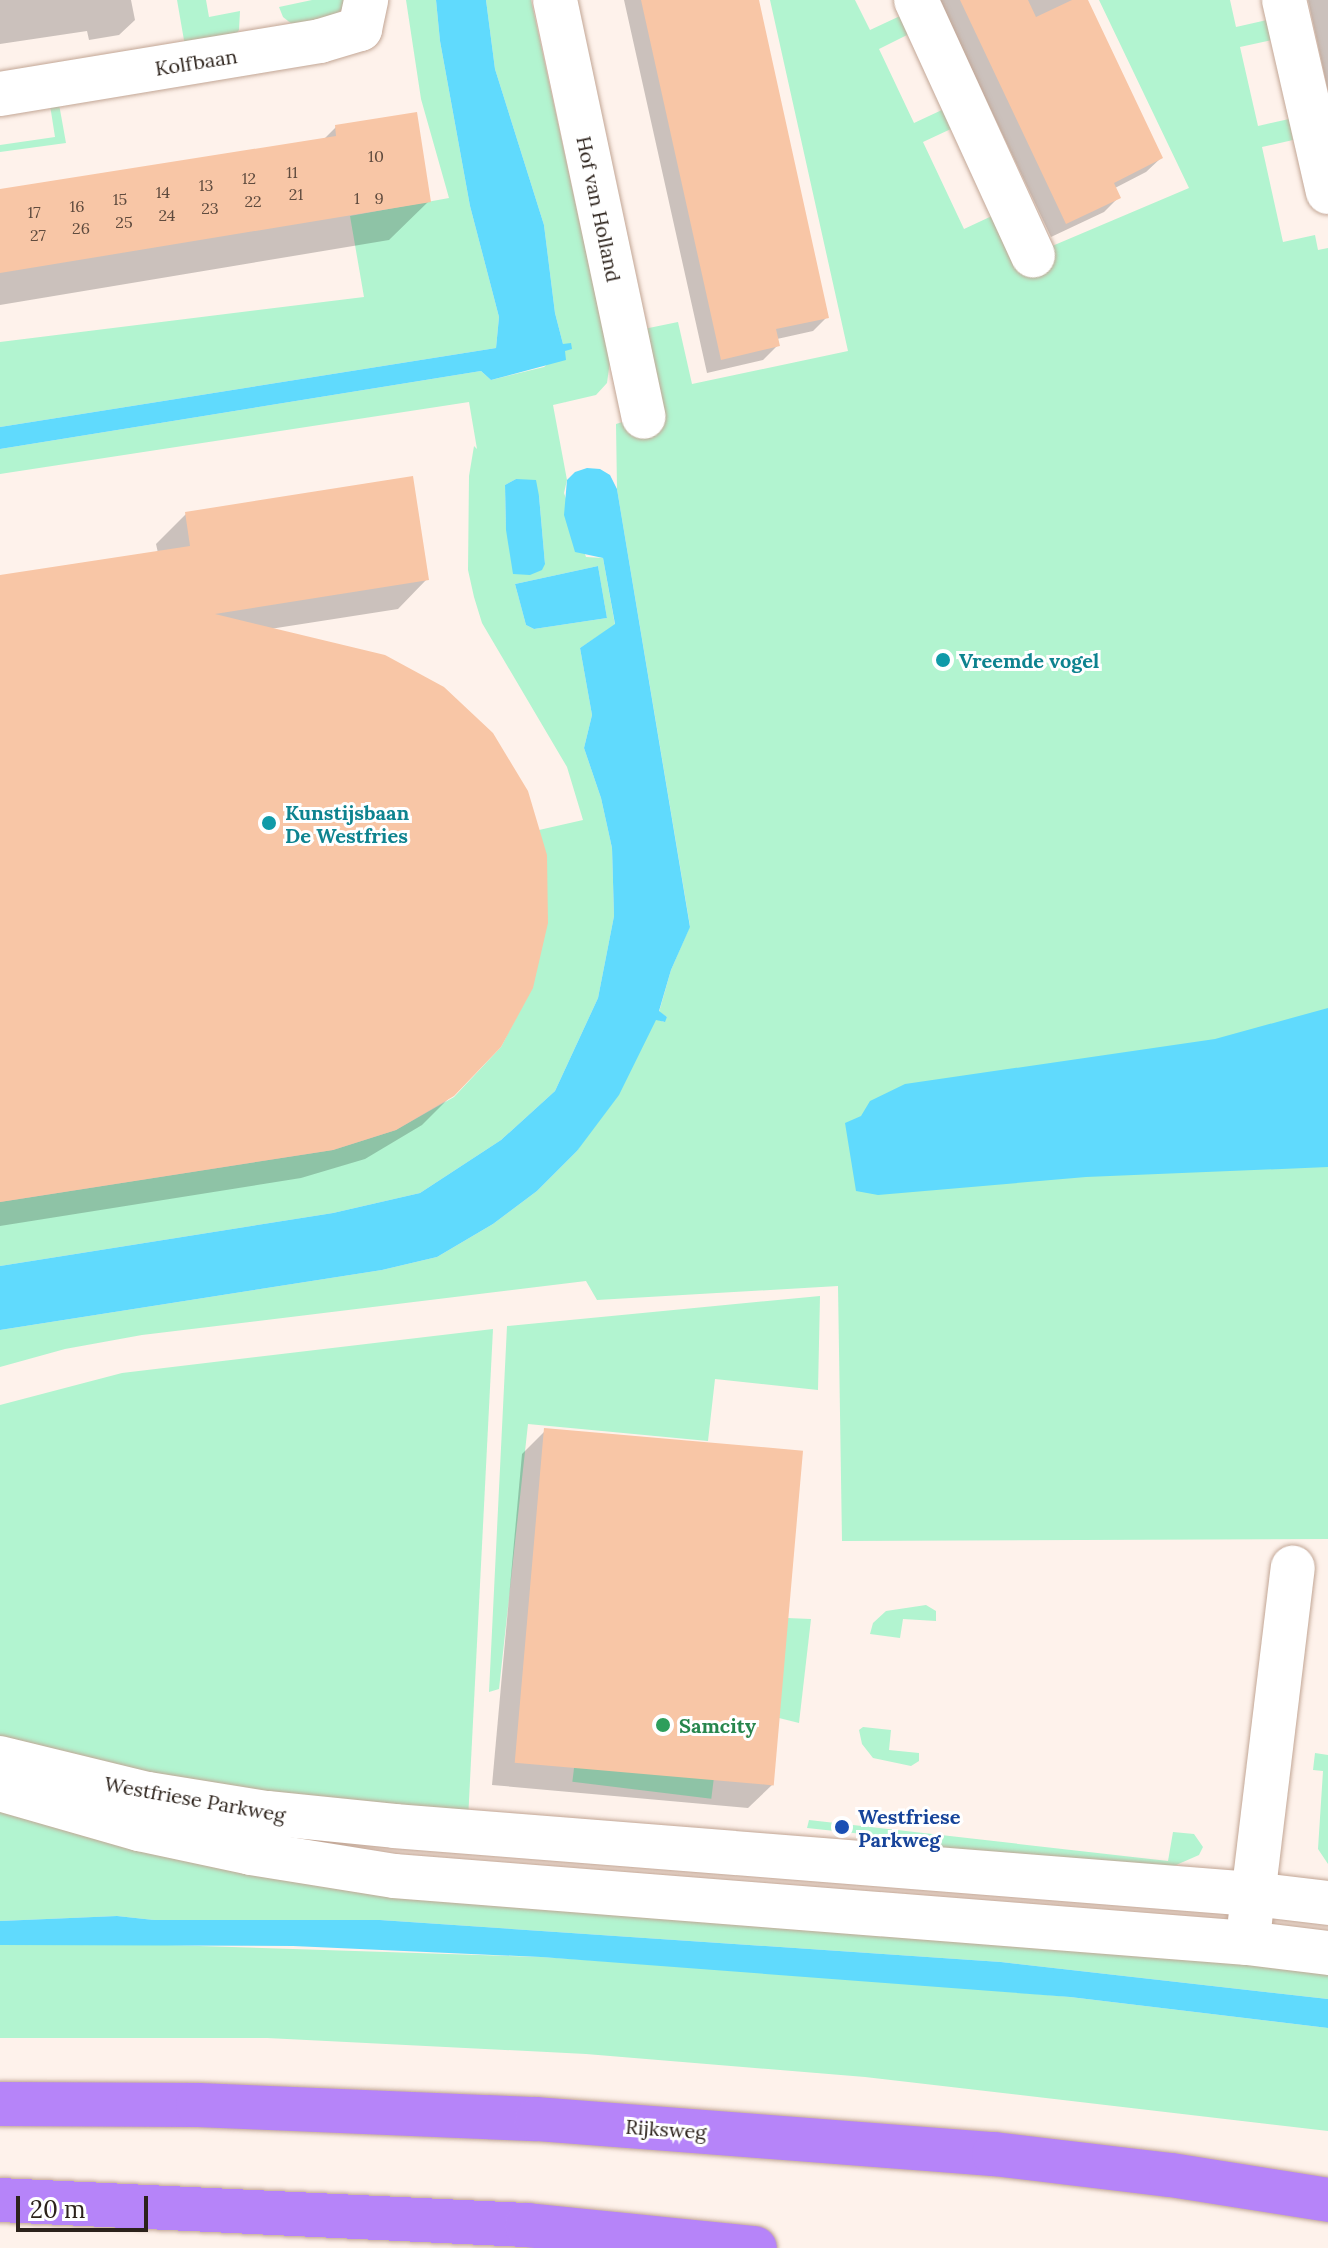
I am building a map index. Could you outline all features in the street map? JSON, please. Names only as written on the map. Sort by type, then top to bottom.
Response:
[{"type":"highway","name":"Rijksweg","points":[[0,2104],[198,2105],[537,2119],[994,2154],[1171,2175],[1328,2200]]},
{"type":"highway","points":[[0,2200],[527,2225],[755,2248]]},
{"type":"street","name":"Kolfbaan","points":[[0,94],[320,41],[360,29],[366,0]]},
{"type":"street","name":"Hof van Holland","points":[[555,0],[644,417]]},
{"type":"street","points":[[916,0],[1033,256]]},
{"type":"street","points":[[1284,0],[1328,192]]},
{"type":"street","points":[[1247,1943],[1293,1568]]},
{"type":"street","name":"Westfriese Parkweg","points":[[0,1758],[148,1794],[378,1825],[1253,1894],[1328,1903]]},
{"type":"street","name":"Westfriese Parkweg","points":[[0,1789],[139,1829],[251,1853],[394,1876],[1247,1943],[1328,1953]]},
{"type":"green space","points":[[177,0],[206,0],[209,17],[240,11],[239,30],[233,38],[185,46]]},
{"type":"green space","points":[[312,0],[349,0],[333,20],[297,28],[283,17],[279,7]]},
{"type":"green space","points":[[406,0],[436,0],[440,41],[470,206],[499,317],[496,348],[0,427],[0,342],[364,297],[350,216],[449,198],[421,99]]},
{"type":"green space","points":[[486,0],[531,0],[610,361],[607,383],[596,395],[553,405],[567,480],[564,493],[586,557],[603,558],[615,625],[580,648],[592,715],[584,748],[601,798],[612,848],[614,916],[598,998],[555,1091],[501,1140],[420,1193],[333,1213],[0,1266],[0,1202],[333,1150],[396,1130],[454,1097],[501,1047],[531,989],[539,830],[583,820],[567,767],[482,623],[474,597],[468,570],[469,476],[474,446],[477,449],[469,402],[0,474],[0,449],[481,371],[491,380],[544,367],[564,351],[571,344],[563,344],[555,313],[544,225],[495,69]],"holes":[[[516,479],[539,496],[545,564],[506,529],[505,485]],[[598,566],[607,618],[534,629],[526,625],[515,584]]]},
{"type":"green space","points":[[770,0],[855,0],[870,30],[900,16],[909,34],[879,49],[914,123],[944,109],[953,128],[923,142],[964,229],[994,215],[1038,252],[1189,188],[1099,0],[1230,0],[1236,27],[1267,20],[1272,40],[1240,47],[1258,126],[1289,119],[1293,140],[1262,147],[1283,242],[1315,235],[1318,250],[1328,248],[1328,1539],[842,1541],[838,1286],[597,1300],[586,1281],[142,1335],[65,1349],[0,1367],[0,1330],[382,1270],[437,1257],[493,1224],[537,1191],[577,1151],[656,1019],[664,1022],[667,1017],[659,1012],[671,970],[690,926],[617,489],[616,424],[639,417],[639,330],[678,322],[692,384],[848,351]]},
{"type":"green space","points":[[59,104],[66,143],[0,152],[0,145],[55,137],[50,105]]},
{"type":"green space","points":[[820,1296],[818,1390],[715,1379],[708,1441],[528,1424],[499,1689],[489,1692],[507,1326]]},
{"type":"green space","points":[[493,1329],[468,1820],[307,1807],[0,1745],[0,1405],[122,1373]]},
{"type":"green space","points":[[926,1605],[936,1611],[936,1621],[903,1619],[900,1638],[870,1634],[873,1623],[886,1611]]},
{"type":"green space","points":[[787,1618],[811,1619],[799,1723],[779,1718]]},
{"type":"green space","points":[[863,1727],[891,1730],[889,1750],[919,1753],[919,1761],[911,1766],[873,1758],[862,1744],[859,1730]]},
{"type":"green space","points":[[576,1752],[715,1769],[711,1799],[572,1782]]},
{"type":"green space","points":[[1315,1753],[1328,1755],[1328,1864],[1318,1849],[1323,1771],[1313,1770]]},
{"type":"green space","points":[[0,1803],[60,1823],[1328,1966],[1328,1999],[1001,1962],[380,1920],[154,1920],[117,1916],[0,1921]]},
{"type":"green space","points":[[809,1820],[1168,1861],[1173,1832],[1194,1834],[1203,1847],[1199,1855],[1167,1869],[928,1851],[928,1841],[807,1828]]},
{"type":"green space","points":[[135,1944],[541,1957],[832,1976],[1070,1997],[1328,2028],[1328,2131],[865,2077],[586,2054],[267,2038],[0,2038],[0,1945]]},
{"type":"water","points":[[436,0],[486,0],[495,69],[544,225],[555,313],[563,344],[571,343],[572,349],[565,351],[566,360],[491,380],[481,371],[0,449],[0,427],[496,348],[499,317],[470,206],[440,41]]},
{"type":"water","points":[[587,468],[600,469],[610,475],[617,489],[690,927],[671,970],[659,1011],[667,1017],[665,1022],[656,1020],[619,1095],[577,1151],[537,1191],[493,1224],[437,1257],[382,1270],[0,1330],[0,1266],[333,1213],[420,1193],[501,1140],[555,1091],[598,998],[614,916],[612,848],[601,798],[584,748],[592,715],[580,648],[615,624],[603,558],[575,552],[564,515],[567,480],[575,472]]},
{"type":"water","points":[[516,479],[536,480],[539,496],[545,564],[542,570],[530,575],[513,574],[506,530],[505,485]]},
{"type":"water","points":[[598,566],[607,618],[534,629],[526,625],[515,584]]},
{"type":"water","points":[[1328,1008],[1328,1167],[1086,1177],[878,1195],[856,1191],[845,1123],[861,1116],[870,1101],[905,1084],[1215,1039]]},
{"type":"water","points":[[117,1916],[154,1920],[380,1920],[1001,1962],[1328,1999],[1328,2028],[1070,1997],[541,1957],[293,1946],[0,1945],[0,1921]]},
{"type":"building","points":[[641,0],[759,0],[829,318],[776,329],[780,346],[721,360]]},
{"type":"building","points":[[960,0],[1028,0],[1036,17],[1072,0],[1088,0],[1163,158],[1114,183],[1121,198],[1066,224]]},
{"type":"building","points":[[417,112],[431,202],[0,273],[0,189],[336,136],[335,125]]},
{"type":"building","name":"Kunstijsbaan De Westfries","points":[[413,476],[429,580],[215,614],[385,655],[444,687],[493,733],[528,791],[547,855],[548,923],[533,988],[501,1047],[454,1096],[396,1130],[333,1150],[0,1202],[0,575],[190,546],[185,512]]},
{"type":"building","points":[[544,1428],[803,1451],[774,1785],[515,1763]]},
{"type":"place","name":"Vreemde vogel","points":[[943,660]]},
{"type":"place","name":"Kunstijsbaan De Westfries","points":[[269,823]]},
{"type":"place","name":"Samcity","points":[[663,1725]]},
{"type":"place","name":"Westfriese Parkweg","points":[[842,1827]]}]
